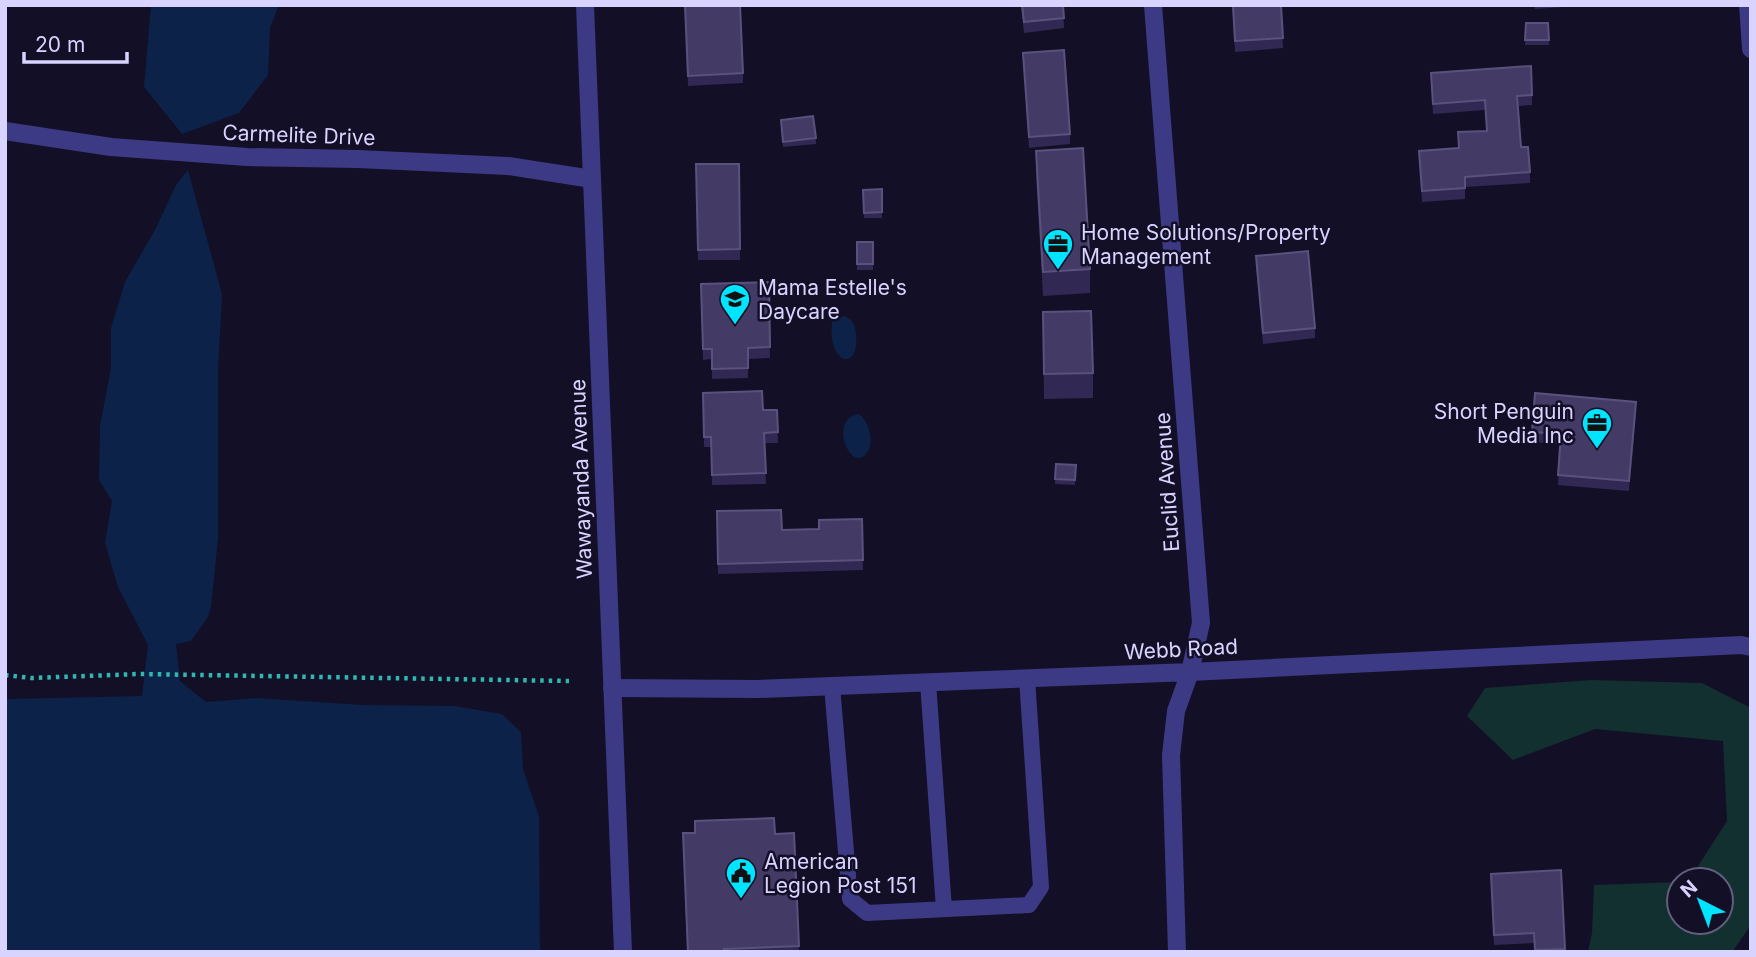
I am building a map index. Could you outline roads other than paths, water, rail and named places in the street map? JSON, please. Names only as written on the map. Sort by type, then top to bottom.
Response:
[{"type":"street","name":"Wawayanda Avenue","points":[[585,5],[623,952]]},
{"type":"street","name":"Euclid Avenue","points":[[1153,5],[1201,623],[1190,672],[1176,711],[1171,755],[1177,952]]},
{"type":"street","points":[[1748,5],[1751,49]]},
{"type":"street","name":"Carmelite Drive","points":[[5,131],[111,147],[247,157],[508,166],[592,178]]},
{"type":"street","name":"Webb Road","points":[[612,688],[759,689],[1190,672],[1741,645],[1751,647]]},
{"type":"lane","points":[[832,686],[850,899],[867,913],[1029,905],[1041,887],[1027,678]]},
{"type":"lane","points":[[928,682],[944,909]]},
{"type":"water","points":[[151,5],[279,5],[270,28],[268,75],[239,113],[182,134],[144,87]]},
{"type":"water","points":[[188,170],[222,294],[218,372],[218,539],[211,607],[208,617],[191,641],[176,644],[180,681],[206,702],[256,698],[363,705],[455,706],[502,714],[521,732],[523,769],[539,816],[540,952],[5,952],[5,699],[142,696],[148,645],[118,587],[105,543],[112,501],[99,480],[100,426],[111,368],[111,328],[125,282],[155,230],[176,185]]},
{"type":"water","points":[[845,316],[853,323],[856,334],[856,346],[849,359],[838,355],[832,336],[832,322]]},
{"type":"water","points":[[859,414],[866,422],[871,438],[867,453],[861,458],[854,457],[849,451],[843,434],[844,425]]},
{"type":"place","name":"Home Solutions/Property Management","points":[[1058,271]]},
{"type":"place","name":"Mama Estelle's Daycare","points":[[735,326]]},
{"type":"place","name":"Short Penguin Media Inc","points":[[1597,450]]},
{"type":"place","name":"American Legion Post 151","points":[[741,900]]}]
